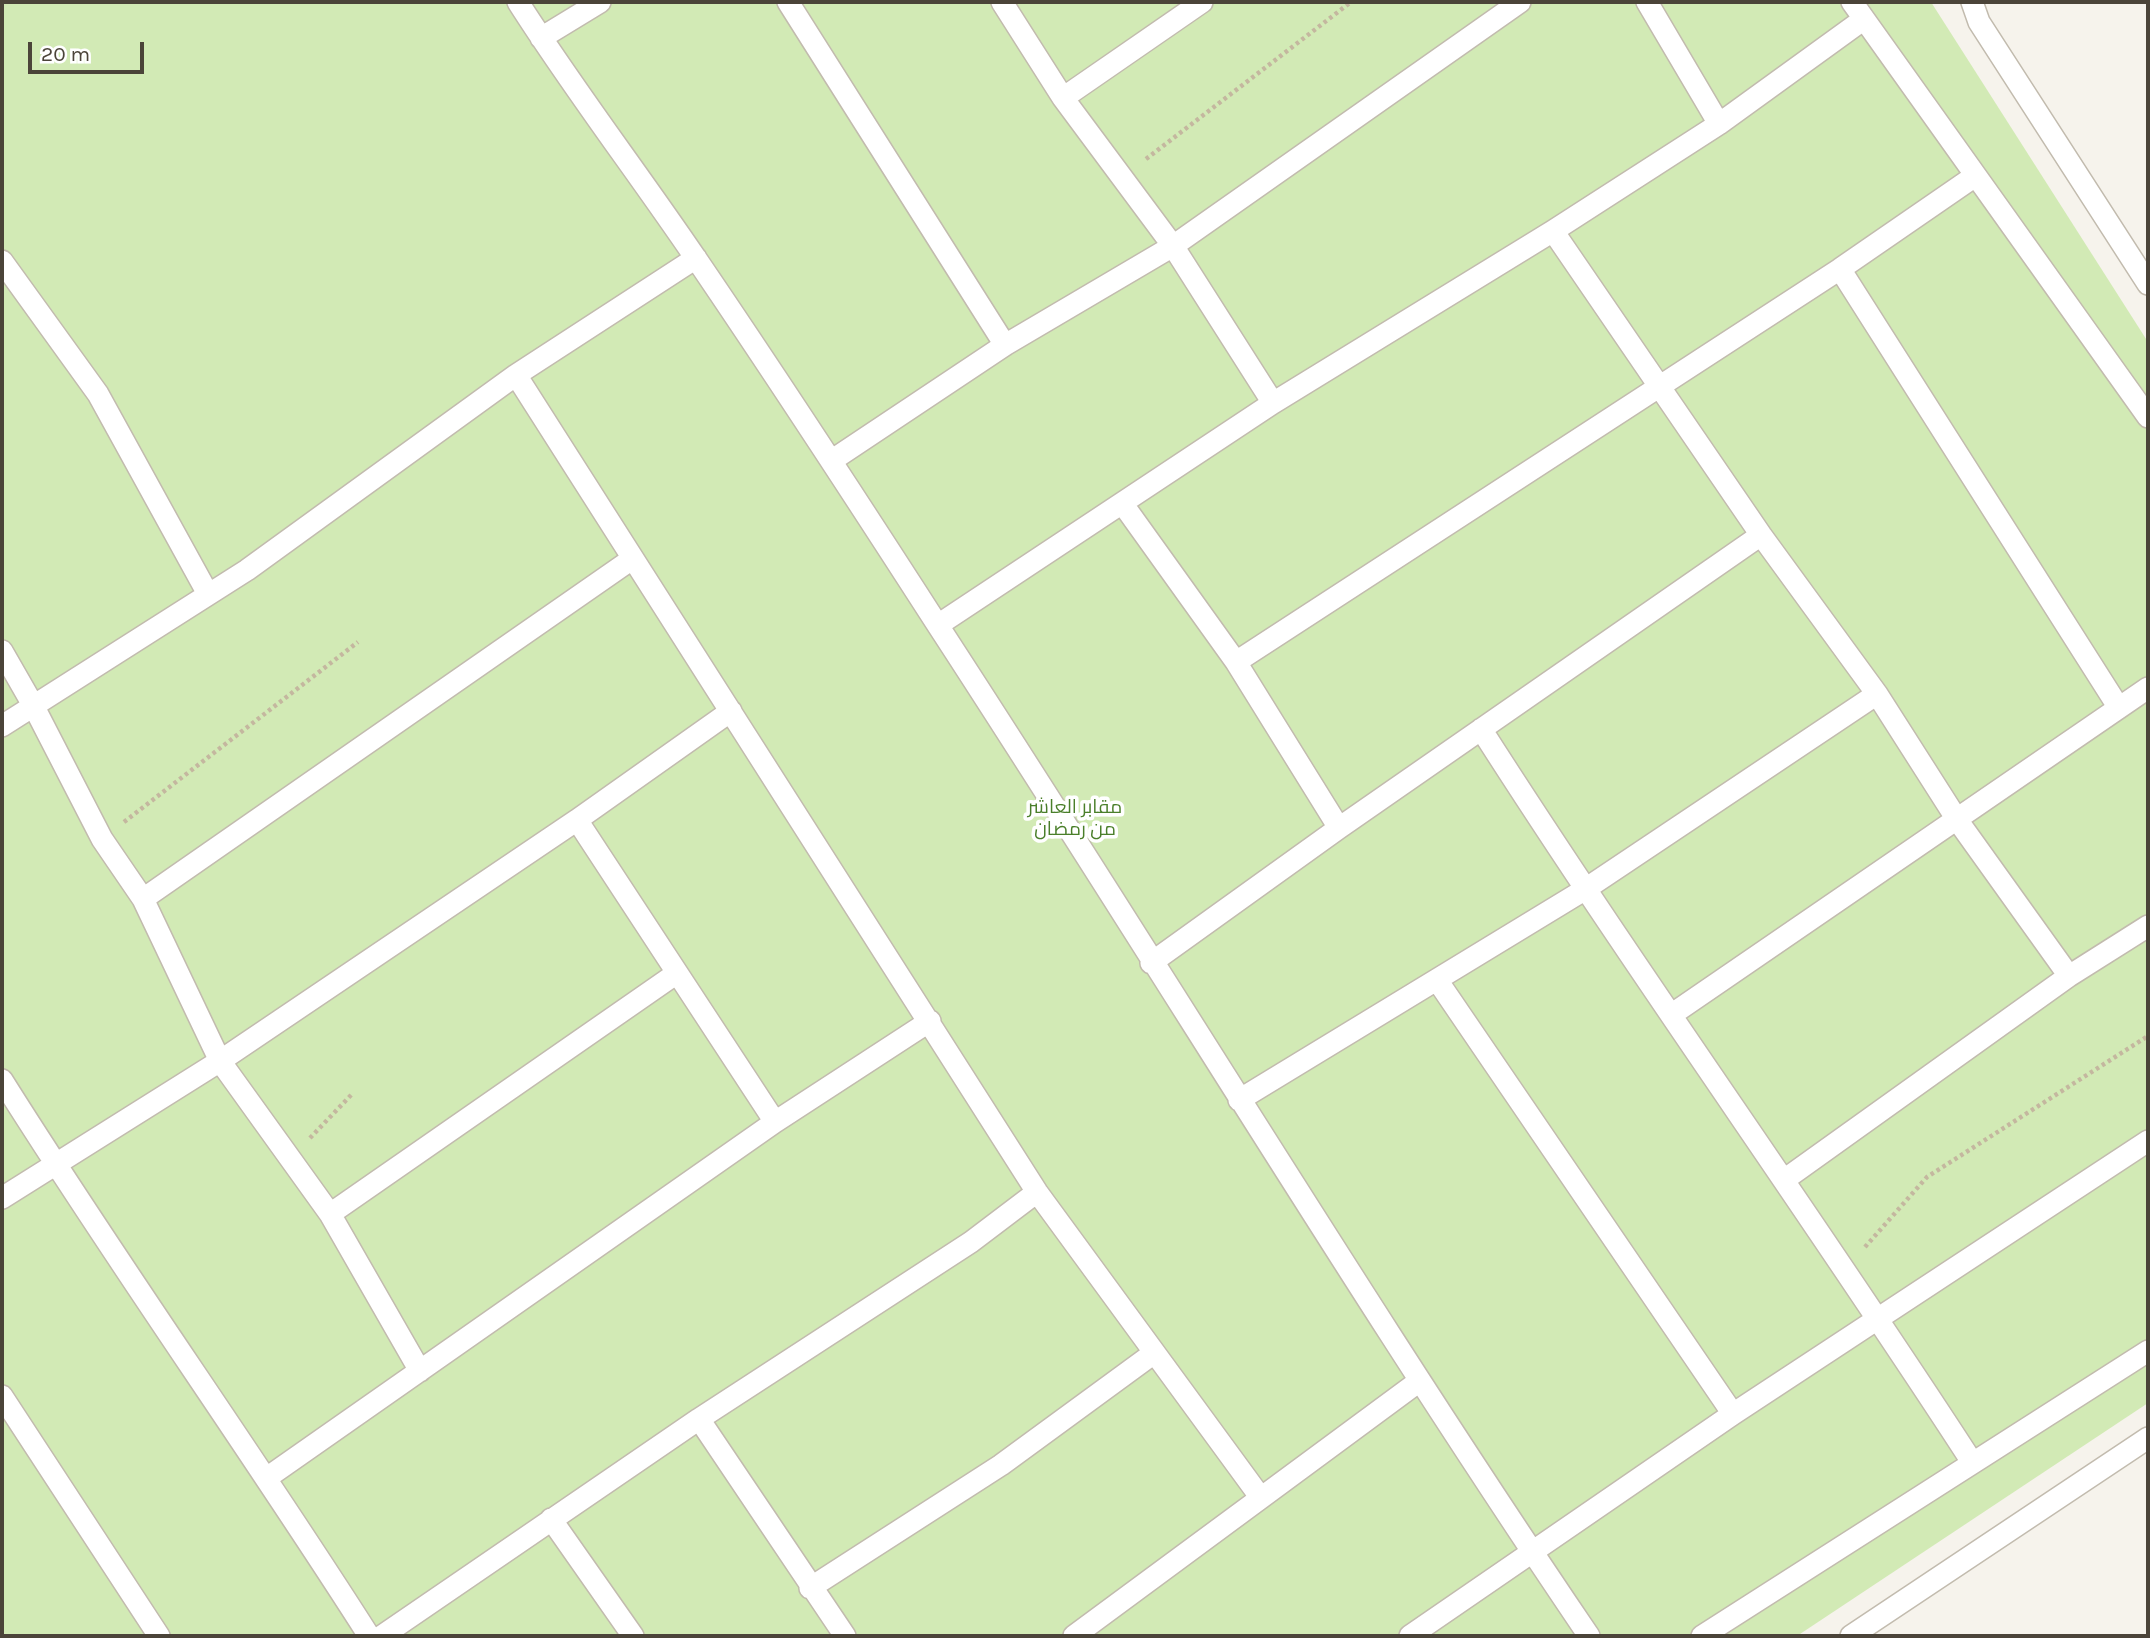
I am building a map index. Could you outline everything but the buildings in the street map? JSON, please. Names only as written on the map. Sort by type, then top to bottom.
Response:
[{"type":"lane","points":[[518,2],[696,258],[831,461],[1239,1100],[1311,1208],[1418,1382],[1589,1636]]},
{"type":"lane","points":[[541,38],[600,2]]},
{"type":"lane","points":[[788,2],[1005,345]]},
{"type":"lane","points":[[1002,2],[1063,98],[1172,246],[1273,403]]},
{"type":"lane","points":[[1063,98],[1202,2]]},
{"type":"lane","points":[[831,461],[1005,345],[1172,246],[1520,2]]},
{"type":"lane","points":[[1647,2],[1719,124]]},
{"type":"lane","points":[[1972,2],[1979,22],[2148,284]]},
{"type":"lane","points":[[938,625],[1273,403],[1553,231],[1719,124],[1858,10],[2148,416]]},
{"type":"lane","points":[[1236,662],[1659,388],[1976,176]]},
{"type":"lane","points":[[1553,231],[1761,535],[1877,694],[1958,821],[2070,976]]},
{"type":"lane","points":[[2,726],[247,570],[516,376],[696,258]]},
{"type":"lane","points":[[2,261],[98,394],[208,594]]},
{"type":"lane","points":[[1840,268],[2119,708]]},
{"type":"lane","points":[[516,376],[1037,1192],[1262,1498]]},
{"type":"lane","points":[[1122,503],[1236,662],[1339,828]]},
{"type":"lane","points":[[1151,963],[1339,828],[1761,535]]},
{"type":"lane","points":[[143,899],[632,559]]},
{"type":"lane","points":[[2,651],[102,839],[143,899],[220,1061],[330,1214],[421,1371]]},
{"type":"lane","points":[[1671,1015],[1958,821],[2148,688]]},
{"type":"lane","points":[[1239,1100],[1584,890],[1877,694]]},
{"type":"lane","points":[[2,1198],[220,1061],[577,820],[731,711]]},
{"type":"lane","points":[[1481,729],[1584,890],[1879,1319],[1972,1462]]},
{"type":"lane","points":[[577,820],[775,1122]]},
{"type":"lane","points":[[1784,1180],[2070,976],[2148,926]]},
{"type":"lane","points":[[330,1214],[677,973]]},
{"type":"lane","points":[[1437,980],[1733,1414]]},
{"type":"lane","points":[[268,1477],[775,1122],[930,1021]]},
{"type":"lane","points":[[2,1080],[54,1163],[268,1477],[369,1636]]},
{"type":"lane","points":[[1410,1636],[1733,1414],[2148,1141]]},
{"type":"lane","points":[[382,1636],[699,1419],[971,1242],[1037,1192]]},
{"type":"lane","points":[[1702,1636],[2148,1351]]},
{"type":"lane","points":[[810,1588],[1001,1465],[1154,1353]]},
{"type":"lane","points":[[1074,1636],[1418,1382]]},
{"type":"lane","points":[[2,1396],[159,1636]]},
{"type":"lane","points":[[699,1419],[810,1588],[845,1636]]},
{"type":"lane","points":[[1851,1636],[2148,1438]]},
{"type":"lane","points":[[551,1519],[633,1636]]},
{"type":"path","points":[[1122,177],[1350,2]]},
{"type":"path","points":[[102,839],[358,642]]},
{"type":"path","points":[[1844,1270],[1927,1177],[2148,1036]]},
{"type":"path","points":[[290,1160],[353,1093]]},
{"type":"green space","name":"مقابر العاشر من رمضان","points":[[2,2],[1931,2],[2148,342],[2148,1403],[1797,1636],[2,1636]]}]
